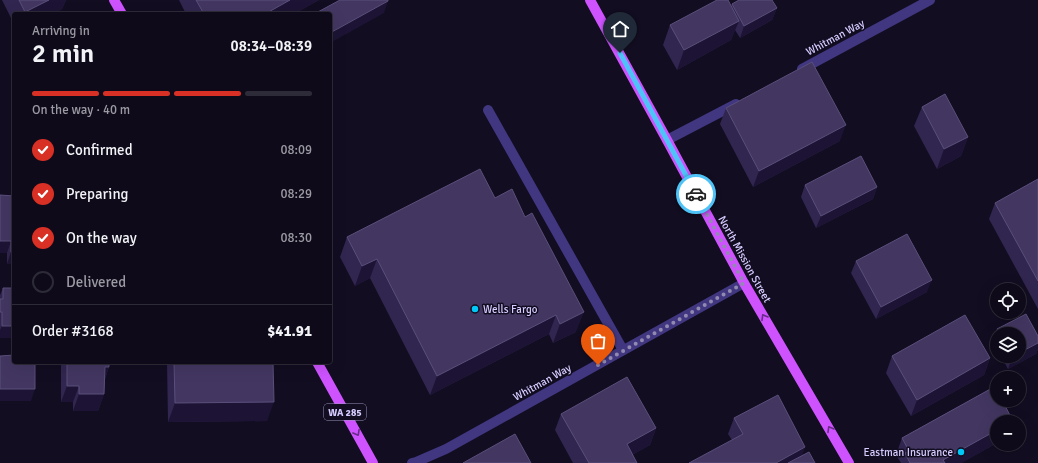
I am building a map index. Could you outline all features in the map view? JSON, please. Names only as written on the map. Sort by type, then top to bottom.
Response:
[{"type":"main road","points":[[114,0],[121,12]]},
{"type":"main road","name":"North Mission Street","points":[[590,0],[668,140],[744,283],[849,463]]},
{"type":"main road","name":"WA 285","points":[[318,364],[373,463]]},
{"type":"street","name":"Whitman Way","points":[[792,74],[930,0]]},
{"type":"street","points":[[668,140],[744,100]]},
{"type":"street","points":[[488,110],[624,350]]},
{"type":"street","name":"Whitman Way","points":[[412,463],[446,449],[744,283]]},
{"type":"building","points":[[19,0],[49,0],[25,12]]},
{"type":"building","points":[[196,0],[290,0],[269,12],[203,12]]},
{"type":"building","points":[[340,0],[388,0],[332,32],[332,12],[318,12]]},
{"type":"building","points":[[717,0],[728,0],[739,21],[684,50],[670,25]]},
{"type":"building","points":[[739,0],[772,0],[777,8],[744,26],[732,4]]},
{"type":"building","points":[[812,62],[846,125],[759,171],[726,108]]},
{"type":"building","points":[[945,94],[968,137],[944,149],[922,107]]},
{"type":"building","points":[[861,156],[877,187],[821,216],[805,185]]},
{"type":"building","name":"Wells Fargo","points":[[480,169],[495,198],[512,189],[525,217],[532,213],[584,312],[560,324],[556,315],[437,376],[377,259],[362,266],[347,237]]},
{"type":"building","points":[[1038,179],[1038,281],[995,203]]},
{"type":"building","points":[[0,195],[12,196],[12,252],[11,241],[0,241]]},
{"type":"building","points":[[907,234],[932,280],[881,307],[856,261]]},
{"type":"building","points":[[3,288],[12,288],[12,326],[2,326],[0,299],[3,299]]},
{"type":"building","points":[[1026,314],[1038,336],[1038,343],[1026,349],[1026,327],[1001,327],[1016,319],[1026,319]]},
{"type":"building","points":[[965,315],[990,358],[917,400],[892,356]]},
{"type":"building","points":[[12,355],[12,364],[35,364],[35,389],[0,389],[0,356]]},
{"type":"building","points":[[67,364],[109,364],[109,367],[105,367],[104,394],[79,394],[79,386],[67,386]]},
{"type":"building","points":[[174,364],[273,364],[274,402],[175,403]]},
{"type":"building","points":[[627,377],[656,428],[627,444],[637,463],[589,463],[561,414]]},
{"type":"building","points":[[990,389],[990,407],[1006,407],[1010,415],[990,415],[990,434],[943,460],[945,463],[910,463],[905,453],[909,451],[902,438]]},
{"type":"building","points":[[778,395],[805,447],[776,463],[689,463],[743,434],[734,418]]},
{"type":"building","points":[[515,434],[531,463],[463,463]]},
{"type":"building","points":[[809,452],[815,463],[788,463]]},
{"type":"way so far","points":[[598,365],[744,283],[696,194]]},
{"type":"place","name":"Wells Fargo","points":[[475,309]]},
{"type":"place","name":"Eastman Insurance","points":[[961,452]]},
{"type":"route","points":[[620,53],[696,194]]}]
